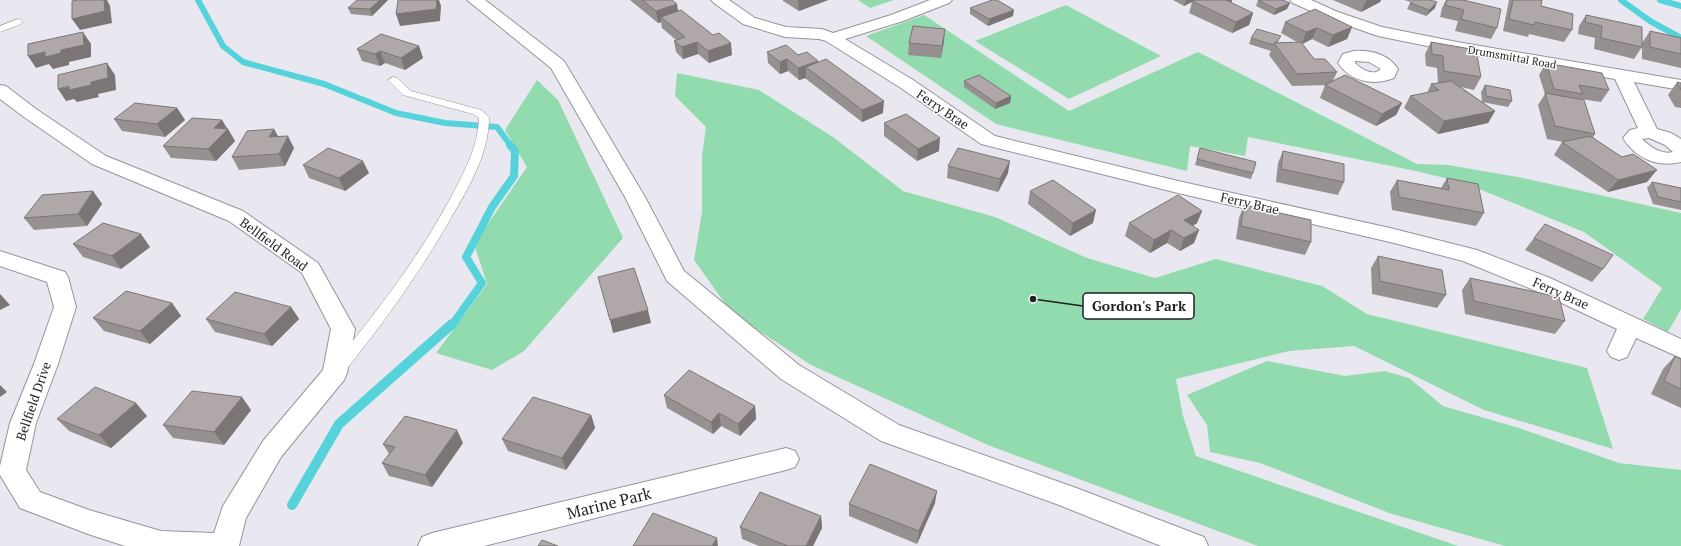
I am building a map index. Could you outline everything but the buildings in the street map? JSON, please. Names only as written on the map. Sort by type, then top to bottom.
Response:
[{"type":"street","points":[[475,0],[558,65],[635,197],[675,276],[790,372],[890,433],[1069,497],[1194,546]]},
{"type":"street","name":"Ferry Brae","points":[[719,0],[749,21],[785,32],[822,34],[832,38],[907,84],[988,140],[1178,187],[1390,235],[1469,255],[1542,284],[1681,349]]},
{"type":"street","points":[[832,38],[897,18],[944,0]]},
{"type":"street","name":"Drumsmittal Road","points":[[1298,0],[1332,15],[1378,32],[1681,86]]},
{"type":"street","points":[[1375,58],[1378,32]]},
{"type":"street","points":[[1622,76],[1650,134]]},
{"type":"street","name":"Bellfield Road","points":[[0,90],[30,113],[99,160],[236,216],[310,268],[343,329],[335,373],[272,449],[233,515],[225,546]]},
{"type":"street","points":[[1681,149],[1667,138],[1650,134],[1638,134],[1634,135],[1632,138],[1638,148],[1656,156],[1676,158],[1681,155]]},
{"type":"street","name":"Bellfield Drive","points":[[0,258],[57,277],[65,307],[46,364],[23,423],[12,472],[30,500],[88,522],[161,544],[225,546]]},
{"type":"street","points":[[1619,351],[1630,324]]},
{"type":"street","name":"Marine Park","points":[[432,546],[786,459]]},
{"type":"lane","points":[[0,29],[18,22]]},
{"type":"lane","points":[[335,373],[398,293],[460,194],[469,177],[483,141],[486,123],[484,116],[477,112],[406,93],[393,80]]},
{"type":"green space","points":[[858,0],[894,0],[870,8]]},
{"type":"green space","points":[[1066,5],[1161,56],[1069,99],[975,41]]},
{"type":"green space","points":[[924,15],[1069,111],[1198,52],[1417,164],[1448,165],[1518,177],[1681,213],[1681,309],[1668,332],[1643,319],[1662,288],[1584,232],[1462,182],[1411,170],[1248,137],[1245,156],[1190,146],[1187,171],[996,124],[866,36]]},
{"type":"green space","points":[[677,73],[759,90],[833,137],[903,191],[995,217],[1087,258],[1155,278],[1216,259],[1322,286],[1367,314],[1587,368],[1613,449],[1484,410],[1354,346],[1289,351],[1176,379],[1183,416],[1196,456],[1458,546],[1258,546],[988,445],[811,365],[732,313],[694,260],[702,212],[702,156],[706,127],[675,96]]},
{"type":"green space","points":[[537,80],[558,100],[623,238],[524,351],[492,370],[436,353],[487,284],[474,244],[527,167],[505,130]]},
{"type":"green space","points":[[1267,361],[1345,376],[1385,371],[1409,378],[1443,406],[1519,428],[1619,463],[1681,470],[1681,546],[1505,546],[1392,514],[1260,463],[1210,452],[1207,425],[1187,395]]},
{"type":"waterway","points":[[198,0],[223,46],[243,62],[324,84],[396,113],[445,123],[497,127],[511,146]]},
{"type":"waterway","points":[[1621,0],[1650,21],[1681,38]]},
{"type":"waterway","points":[[1660,0],[1681,6]]},
{"type":"waterway","points":[[452,325],[482,283],[466,257],[492,207],[514,176],[515,151],[510,145]]},
{"type":"waterway","points":[[292,505],[339,424],[452,324]]},
{"type":"place","name":"Gordon's Park","points":[[1033,299]]}]
